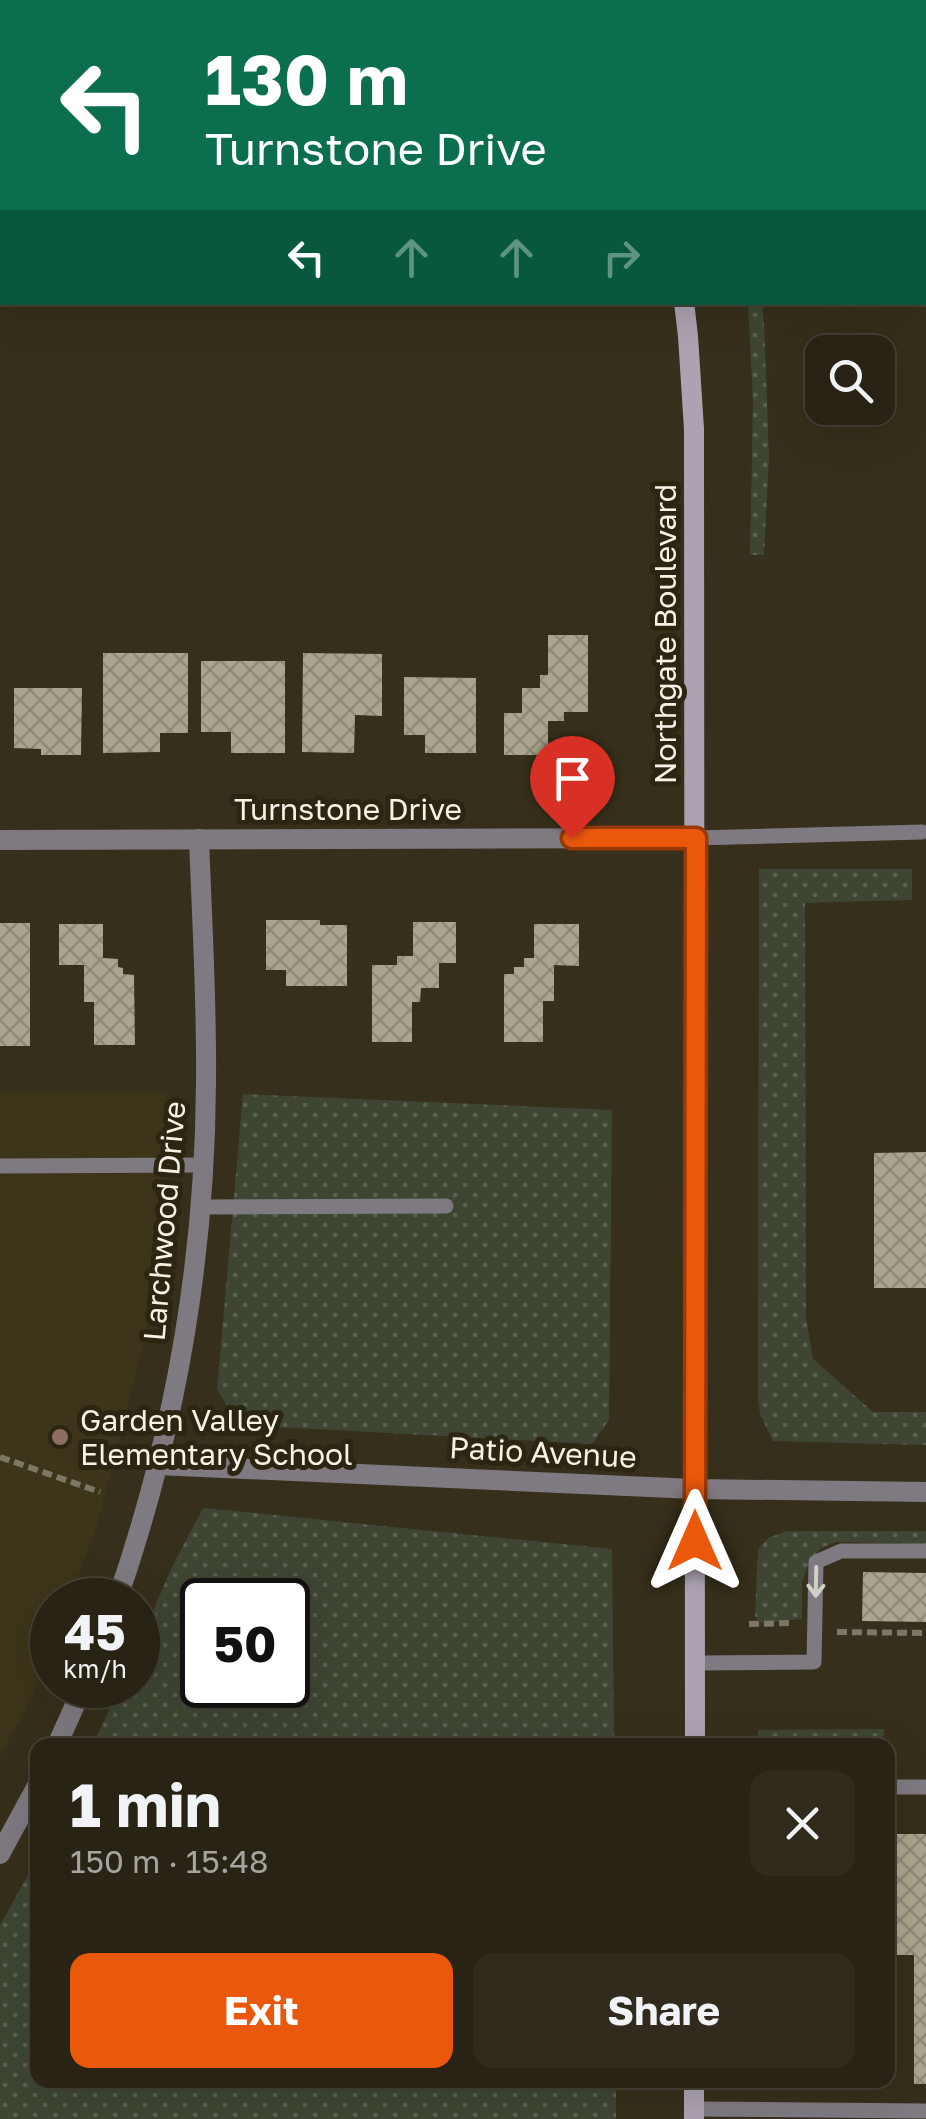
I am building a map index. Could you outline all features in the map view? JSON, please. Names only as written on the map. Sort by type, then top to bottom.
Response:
[{"type":"main road","name":"Northgate Boulevard","points":[[684,305],[694,430],[695,1738]]},
{"type":"main road","points":[[694,2088],[694,2114]]},
{"type":"street","name":"Turnstone Drive","points":[[0,840],[696,838]]},
{"type":"street","name":"Larchwood Drive","points":[[125,1578],[141,1532],[174,1402],[188,1322],[200,1206],[206,1082],[200,839]]},
{"type":"street","name":"Patio Avenue","points":[[158,1465],[695,1489],[926,1492]]},
{"type":"street","points":[[60,1738],[74,1708]]},
{"type":"street","points":[[0,1854],[30,1799]]},
{"type":"lane","points":[[696,838],[922,832]]},
{"type":"lane","points":[[0,1166],[203,1165]]},
{"type":"lane","points":[[200,1206],[446,1206]]},
{"type":"lane","points":[[695,1663],[814,1662],[816,1562],[841,1550],[926,1551]]},
{"type":"lane","points":[[895,1786],[926,1788]]},
{"type":"lane","points":[[694,2114],[926,2111]]},
{"type":"path","points":[[0,1457],[100,1492]]},
{"type":"shaded area","name":"Garden Valley Elementary School","points":[[0,1093],[167,1093],[167,1221],[142,1348],[97,1525],[77,1578],[30,1578],[30,1699],[0,1757]]},
{"type":"green space","points":[[748,305],[762,305],[769,458],[764,555],[750,555],[753,402]]},
{"type":"green space","points":[[759,869],[912,869],[912,900],[805,903],[806,1318],[813,1359],[873,1412],[926,1412],[926,1445],[773,1441],[760,1414]]},
{"type":"green space","points":[[243,1094],[612,1110],[609,1420],[592,1444],[240,1425],[217,1390]]},
{"type":"green space","points":[[203,1508],[612,1549],[614,1738],[96,1738],[110,1708],[160,1708],[160,1595]]},
{"type":"green space","points":[[787,1531],[926,1531],[926,1544],[836,1542],[821,1548],[809,1563],[802,1582],[802,1619],[761,1623],[755,1616],[758,1550],[768,1538]]},
{"type":"green space","points":[[884,1729],[883,1738],[757,1738],[758,1730]]},
{"type":"green space","points":[[30,1871],[30,2088],[616,2088],[616,2119],[0,2119],[0,1925]]},
{"type":"building","points":[[548,635],[588,635],[588,712],[564,712],[564,721],[548,721],[548,755],[504,755],[504,713],[522,713],[522,688],[540,688],[540,675],[548,675]]},
{"type":"building","points":[[103,653],[188,653],[188,733],[160,733],[160,752],[103,753]]},
{"type":"building","points":[[303,653],[382,654],[382,716],[355,715],[354,753],[302,752]]},
{"type":"building","points":[[201,661],[285,661],[285,753],[231,753],[231,732],[201,732]]},
{"type":"building","points":[[404,677],[476,678],[476,753],[425,753],[425,735],[404,735]]},
{"type":"building","points":[[14,688],[82,688],[81,755],[41,755],[41,749],[14,748]]},
{"type":"building","points":[[266,920],[320,920],[320,925],[347,925],[347,986],[286,986],[286,970],[266,970]]},
{"type":"building","points":[[413,922],[456,922],[456,963],[439,963],[439,988],[421,988],[420,1002],[412,1002],[412,1042],[372,1042],[372,965],[397,965],[397,956],[413,956]]},
{"type":"building","points":[[0,923],[30,923],[30,1046],[0,1046]]},
{"type":"building","points":[[59,924],[103,924],[103,958],[118,959],[123,974],[134,975],[135,1045],[94,1045],[94,1002],[84,1002],[84,965],[59,965]]},
{"type":"building","points":[[534,924],[579,924],[579,966],[554,965],[554,1001],[543,1001],[543,1042],[504,1042],[504,974],[514,974],[514,967],[524,967],[524,958],[534,958]]},
{"type":"building","points":[[926,1152],[926,1288],[874,1288],[874,1153]]},
{"type":"building","points":[[863,1572],[926,1573],[926,1622],[862,1621]]},
{"type":"building","points":[[895,1834],[926,1834],[926,2084],[914,2084],[914,1955],[895,1955]]},
{"type":"place","name":"Garden Valley Elementary School","points":[[60,1437]]},
{"type":"route","points":[[572,838],[696,838],[695,1541]]}]
